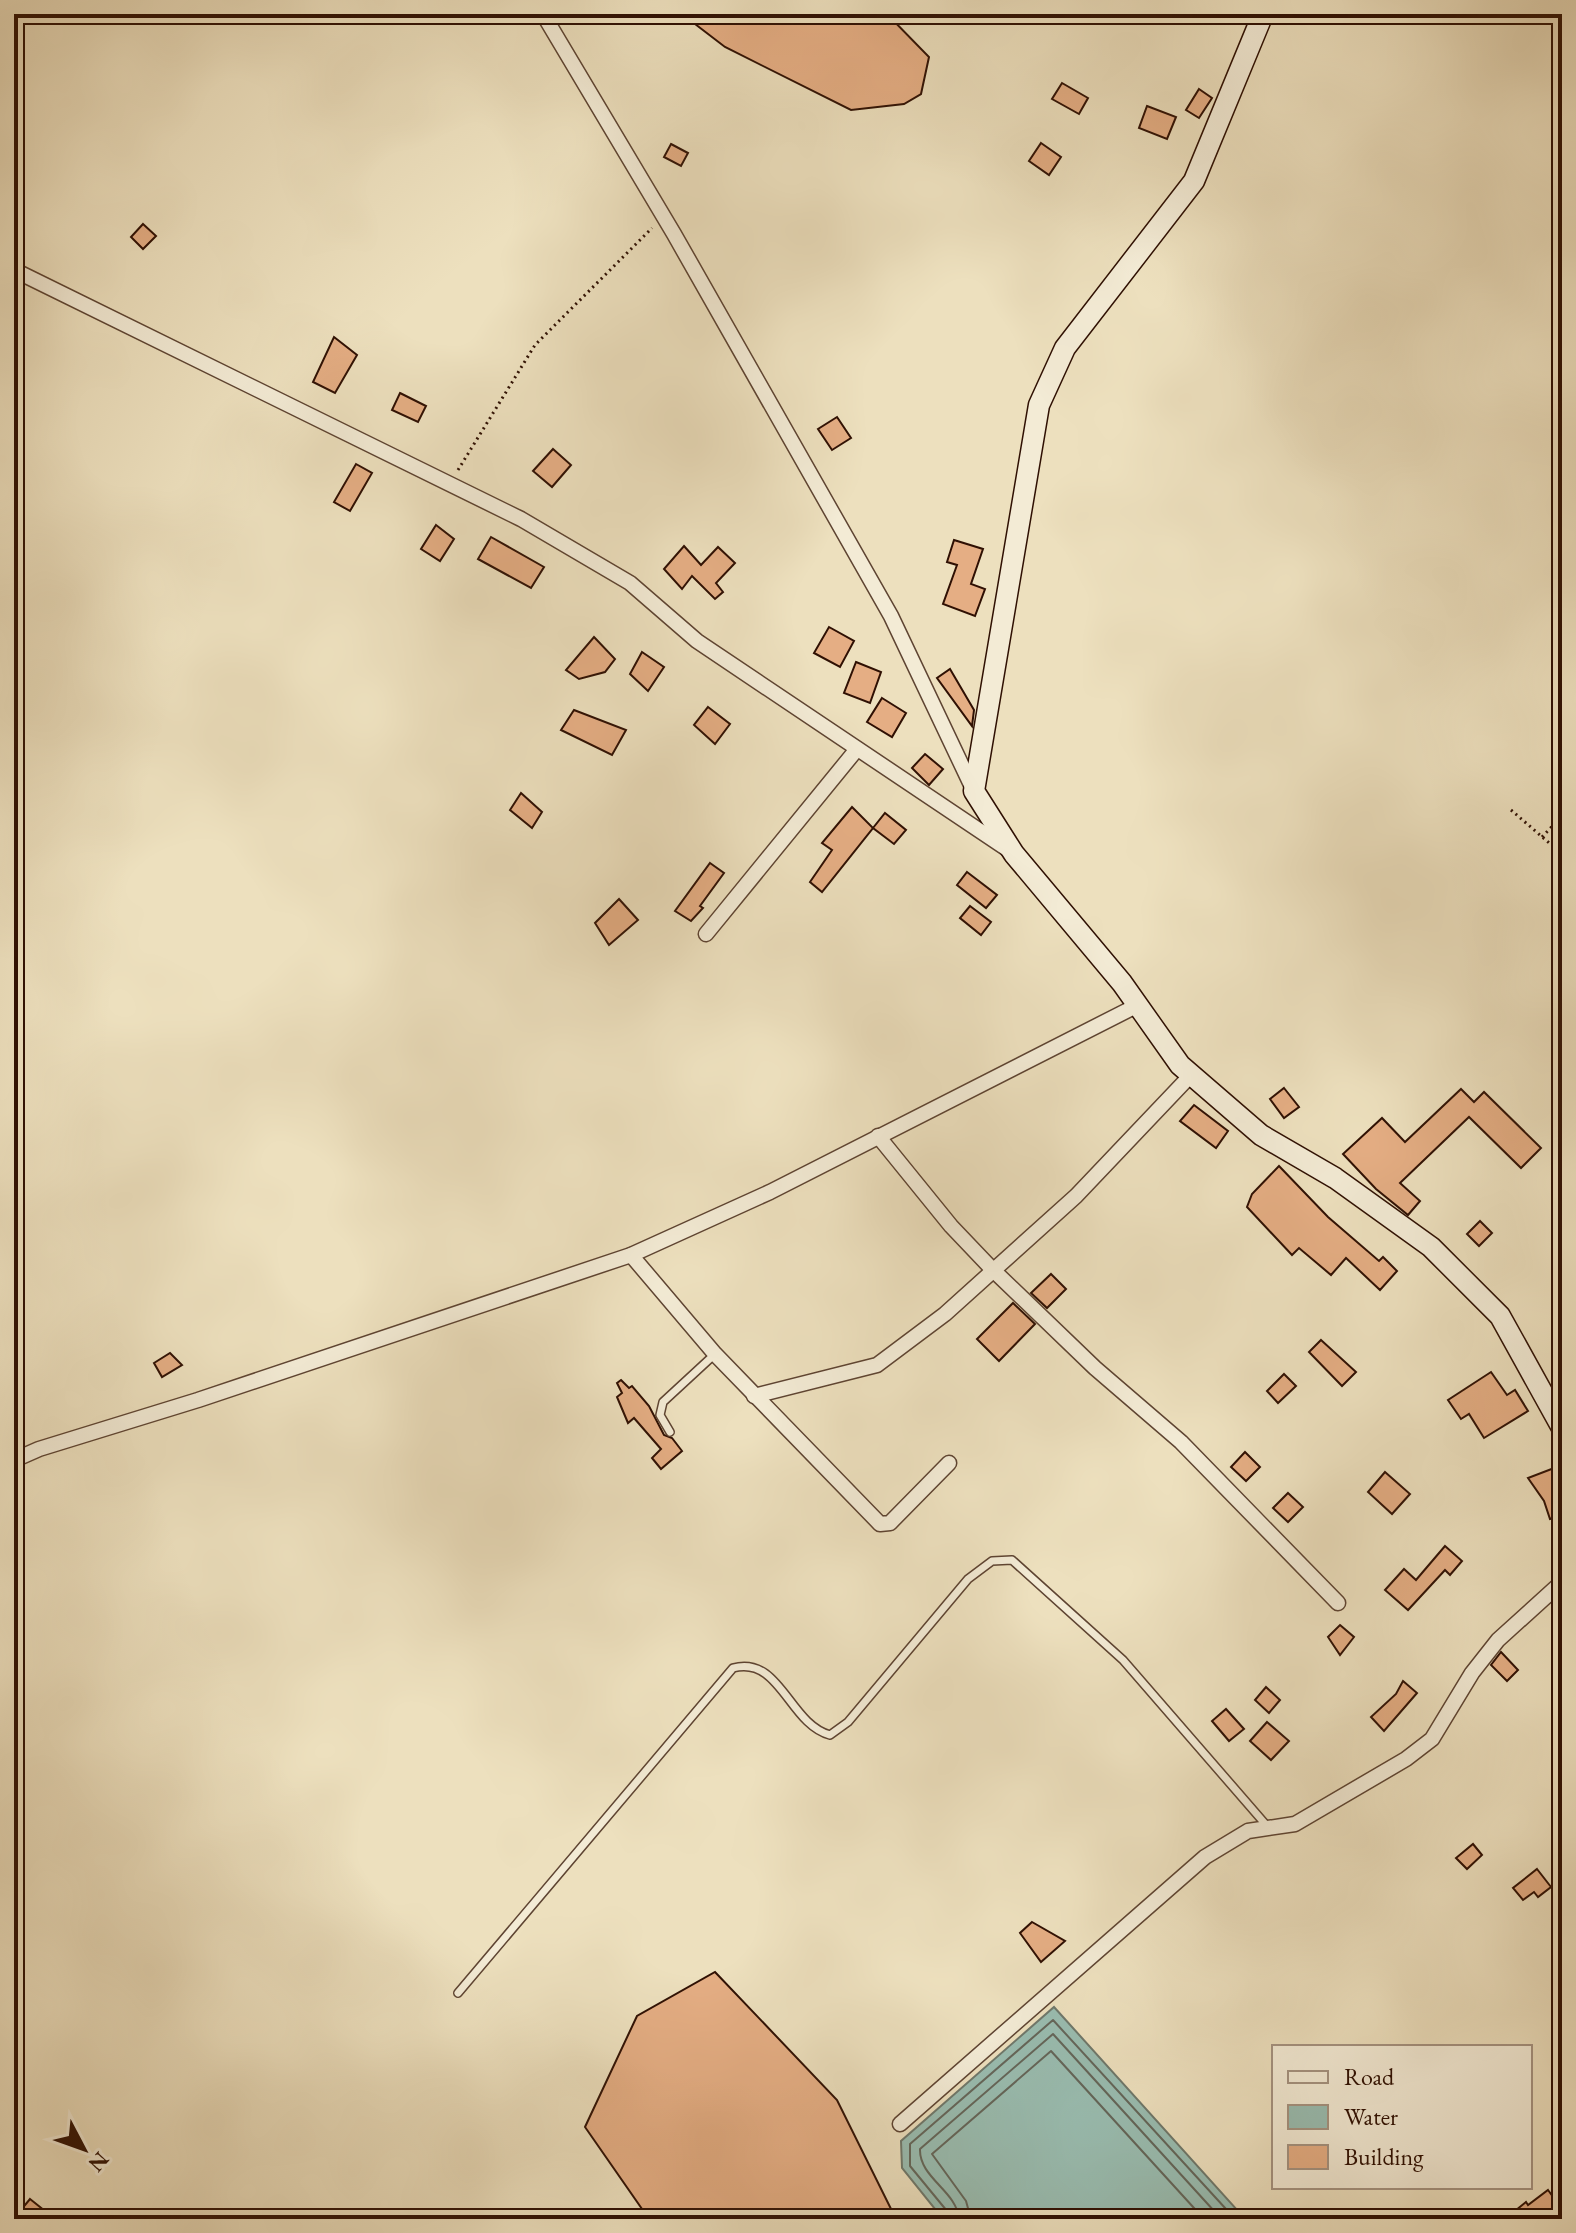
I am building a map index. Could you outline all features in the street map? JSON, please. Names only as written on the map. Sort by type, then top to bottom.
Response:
[{"type":"street","points":[[543,14],[891,616],[974,791],[1014,854],[1138,1005],[1180,1065],[1261,1135],[1335,1178],[1431,1247],[1500,1316],[1562,1428]]},
{"type":"street","points":[[974,791],[1039,405],[1065,348],[1194,181],[1263,14]]},
{"type":"street","points":[[14,270],[521,519],[630,583],[697,641],[1014,854]]},
{"type":"street","points":[[706,934],[857,749]]},
{"type":"street","points":[[14,1460],[39,1449],[198,1400],[631,1255],[770,1192],[1138,1005]]},
{"type":"street","points":[[754,1396],[877,1365],[945,1314],[1076,1196],[1191,1075]]},
{"type":"street","points":[[878,1136],[951,1226],[992,1269],[1095,1368],[1181,1442],[1338,1603]]},
{"type":"street","points":[[631,1255],[715,1354],[880,1524],[890,1523],[949,1463]]},
{"type":"street","points":[[900,2124],[1205,1857],[1248,1831],[1295,1824],[1406,1759],[1432,1739],[1472,1673],[1498,1640],[1562,1582]]},
{"type":"lane","points":[[670,1432],[660,1415],[663,1402],[715,1354]]},
{"type":"lane","points":[[458,1993],[733,1668],[748,1664],[764,1670],[814,1731],[830,1735],[848,1722],[968,1579],[992,1561],[1012,1560],[1123,1660],[1267,1826]]},
{"type":"path","points":[[449,484],[535,345],[663,217]]},
{"type":"path","points":[[1511,810],[1562,854]]},
{"type":"path","points":[[1542,837],[1562,816]]},
{"type":"water","points":[[1054,2007],[1239,2212],[1230,2219],[943,2219],[902,2168],[901,2141]]},
{"type":"building","points":[[682,14],[887,14],[929,57],[921,94],[904,104],[851,110],[725,47]]},
{"type":"building","points":[[1062,83],[1088,98],[1079,114],[1052,99]]},
{"type":"building","points":[[1199,89],[1212,98],[1199,118],[1186,110]]},
{"type":"building","points":[[1147,106],[1176,117],[1167,139],[1139,128]]},
{"type":"building","points":[[1041,143],[1061,157],[1049,175],[1029,161]]},
{"type":"building","points":[[671,144],[688,153],[681,166],[664,157]]},
{"type":"building","points":[[143,224],[156,236],[143,249],[131,237]]},
{"type":"building","points":[[334,337],[357,355],[335,393],[313,382]]},
{"type":"building","points":[[400,393],[426,406],[418,422],[392,410]]},
{"type":"building","points":[[837,417],[851,438],[832,450],[818,429]]},
{"type":"building","points":[[553,449],[571,465],[552,487],[533,471]]},
{"type":"building","points":[[356,464],[372,473],[350,511],[334,502]]},
{"type":"building","points":[[436,525],[454,539],[440,561],[421,549]]},
{"type":"building","points":[[491,537],[544,567],[531,588],[478,559]]},
{"type":"building","points":[[954,540],[983,549],[971,584],[985,589],[975,616],[943,604],[957,565],[947,562]]},
{"type":"building","points":[[684,546],[701,565],[718,547],[735,563],[716,583],[723,592],[715,599],[692,576],[682,589],[664,569]]},
{"type":"building","points":[[829,627],[854,641],[840,667],[814,653]]},
{"type":"building","points":[[594,637],[615,659],[605,672],[579,679],[566,670]]},
{"type":"building","points":[[642,652],[664,667],[648,691],[630,674]]},
{"type":"building","points":[[856,662],[881,672],[870,703],[844,693]]},
{"type":"building","points":[[950,669],[974,710],[972,726],[937,678]]},
{"type":"building","points":[[882,698],[906,713],[892,737],[867,722]]},
{"type":"building","points":[[708,707],[730,724],[715,744],[694,725]]},
{"type":"building","points":[[574,710],[626,730],[612,755],[561,730]]},
{"type":"building","points":[[925,754],[943,769],[929,785],[912,768]]},
{"type":"building","points":[[521,793],[542,812],[532,828],[510,810]]},
{"type":"building","points":[[852,807],[873,828],[822,892],[810,882],[832,850],[822,843]]},
{"type":"building","points":[[885,813],[906,830],[894,844],[873,828]]},
{"type":"building","points":[[710,863],[724,873],[700,906],[703,908],[691,921],[675,911]]},
{"type":"building","points":[[967,872],[997,895],[986,908],[957,885]]},
{"type":"building","points":[[619,899],[638,920],[609,945],[595,923]]},
{"type":"building","points":[[970,906],[991,922],[981,935],[960,918]]},
{"type":"building","points":[[1284,1088],[1299,1107],[1284,1118],[1270,1099]]},
{"type":"building","points":[[1461,1089],[1474,1102],[1484,1092],[1541,1148],[1521,1168],[1469,1117],[1400,1183],[1420,1201],[1408,1215],[1376,1189],[1343,1154],[1382,1118],[1405,1142]]},
{"type":"building","points":[[1194,1105],[1228,1131],[1216,1148],[1180,1121]]},
{"type":"building","points":[[1279,1166],[1328,1217],[1379,1261],[1383,1257],[1397,1271],[1380,1290],[1346,1258],[1331,1275],[1299,1248],[1292,1255],[1247,1207],[1252,1194]]},
{"type":"building","points":[[1480,1221],[1492,1233],[1479,1246],[1467,1234]]},
{"type":"building","points":[[1051,1274],[1066,1289],[1047,1308],[1031,1293]]},
{"type":"building","points":[[1013,1303],[1035,1324],[999,1361],[977,1339]]},
{"type":"building","points":[[1321,1340],[1356,1372],[1342,1386],[1309,1352]]},
{"type":"building","points":[[170,1353],[182,1365],[162,1377],[154,1363]]},
{"type":"building","points":[[1491,1372],[1507,1395],[1515,1390],[1528,1411],[1484,1438],[1469,1414],[1461,1419],[1448,1400]]},
{"type":"building","points":[[1284,1374],[1296,1386],[1278,1403],[1267,1391]]},
{"type":"building","points":[[621,1380],[629,1388],[632,1386],[649,1406],[664,1435],[672,1438],[682,1451],[661,1469],[652,1458],[661,1449],[634,1418],[628,1423],[617,1397],[622,1393],[617,1383]]},
{"type":"building","points":[[1245,1452],[1260,1467],[1246,1481],[1231,1467]]},
{"type":"building","points":[[1562,1465],[1562,1516],[1550,1519],[1544,1501],[1528,1478]]},
{"type":"building","points":[[1385,1472],[1410,1494],[1392,1514],[1368,1492]]},
{"type":"building","points":[[1288,1493],[1303,1507],[1288,1522],[1273,1508]]},
{"type":"building","points":[[1445,1546],[1462,1561],[1450,1575],[1445,1570],[1408,1610],[1385,1590],[1404,1569],[1416,1580]]},
{"type":"building","points":[[1340,1625],[1354,1637],[1340,1655],[1328,1637]]},
{"type":"building","points":[[1501,1652],[1518,1670],[1507,1681],[1491,1665]]},
{"type":"building","points":[[1403,1681],[1417,1693],[1384,1731],[1371,1717],[1396,1694]]},
{"type":"building","points":[[1266,1687],[1280,1700],[1269,1713],[1255,1700]]},
{"type":"building","points":[[1226,1709],[1244,1729],[1229,1741],[1212,1721]]},
{"type":"building","points":[[1267,1722],[1289,1741],[1271,1760],[1250,1741]]},
{"type":"building","points":[[1473,1844],[1482,1855],[1467,1869],[1456,1858]]},
{"type":"building","points":[[1537,1869],[1551,1887],[1538,1897],[1534,1892],[1523,1900],[1513,1888]]},
{"type":"building","points":[[1032,1922],[1065,1941],[1041,1962],[1020,1933]]},
{"type":"building","points":[[715,1972],[837,2100],[896,2219],[649,2219],[585,2127],[637,2016]]},
{"type":"building","points":[[1548,2190],[1559,2205],[1540,2219],[1505,2219],[1526,2202],[1528,2205]]},
{"type":"building","points":[[30,2199],[55,2219],[30,2219],[20,2211]]}]
